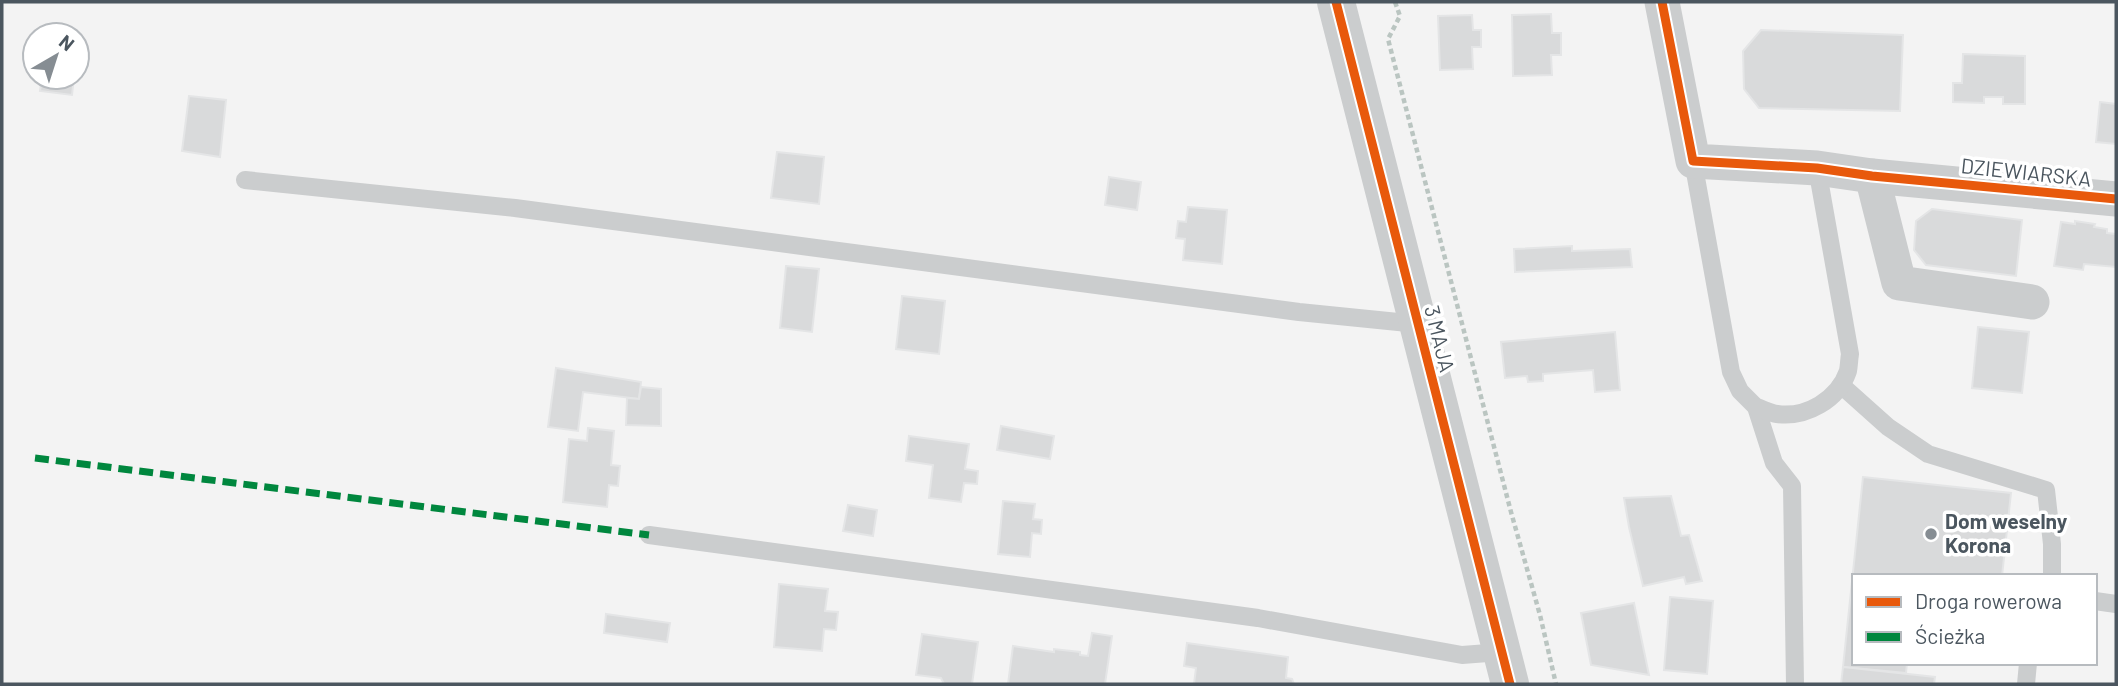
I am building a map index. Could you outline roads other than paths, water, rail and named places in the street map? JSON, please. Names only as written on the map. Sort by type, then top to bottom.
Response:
[{"type":"street","name":"3 MAJA","points":[[1336,2],[1505,668]]},
{"type":"street","points":[[1662,2],[1693,161]]},
{"type":"street","name":"DZIEWIARSKA","points":[[1693,161],[1817,168],[1872,176],[2116,199]]},
{"type":"street","points":[[1872,176],[1899,283],[2032,302]]},
{"type":"lane","points":[[1693,161],[1731,372],[1740,391],[1756,407],[1775,414],[1796,415],[1816,408],[1841,385],[1848,371],[1850,354],[1817,168]]},
{"type":"lane","points":[[245,180],[515,208],[1271,308],[1418,324]]},
{"type":"lane","points":[[1841,385],[1888,427],[1928,454],[2046,490],[2052,544],[2052,574]]},
{"type":"lane","points":[[1756,407],[1774,463],[1792,486],[1795,684]]},
{"type":"lane","points":[[649,535],[1258,618],[1462,655],[1505,668]]},
{"type":"lane","points":[[2097,601],[2116,604]]},
{"type":"lane","points":[[2026,684],[2028,665]]},
{"type":"place","name":"Dom weselny Korona","points":[[1931,534]]}]
